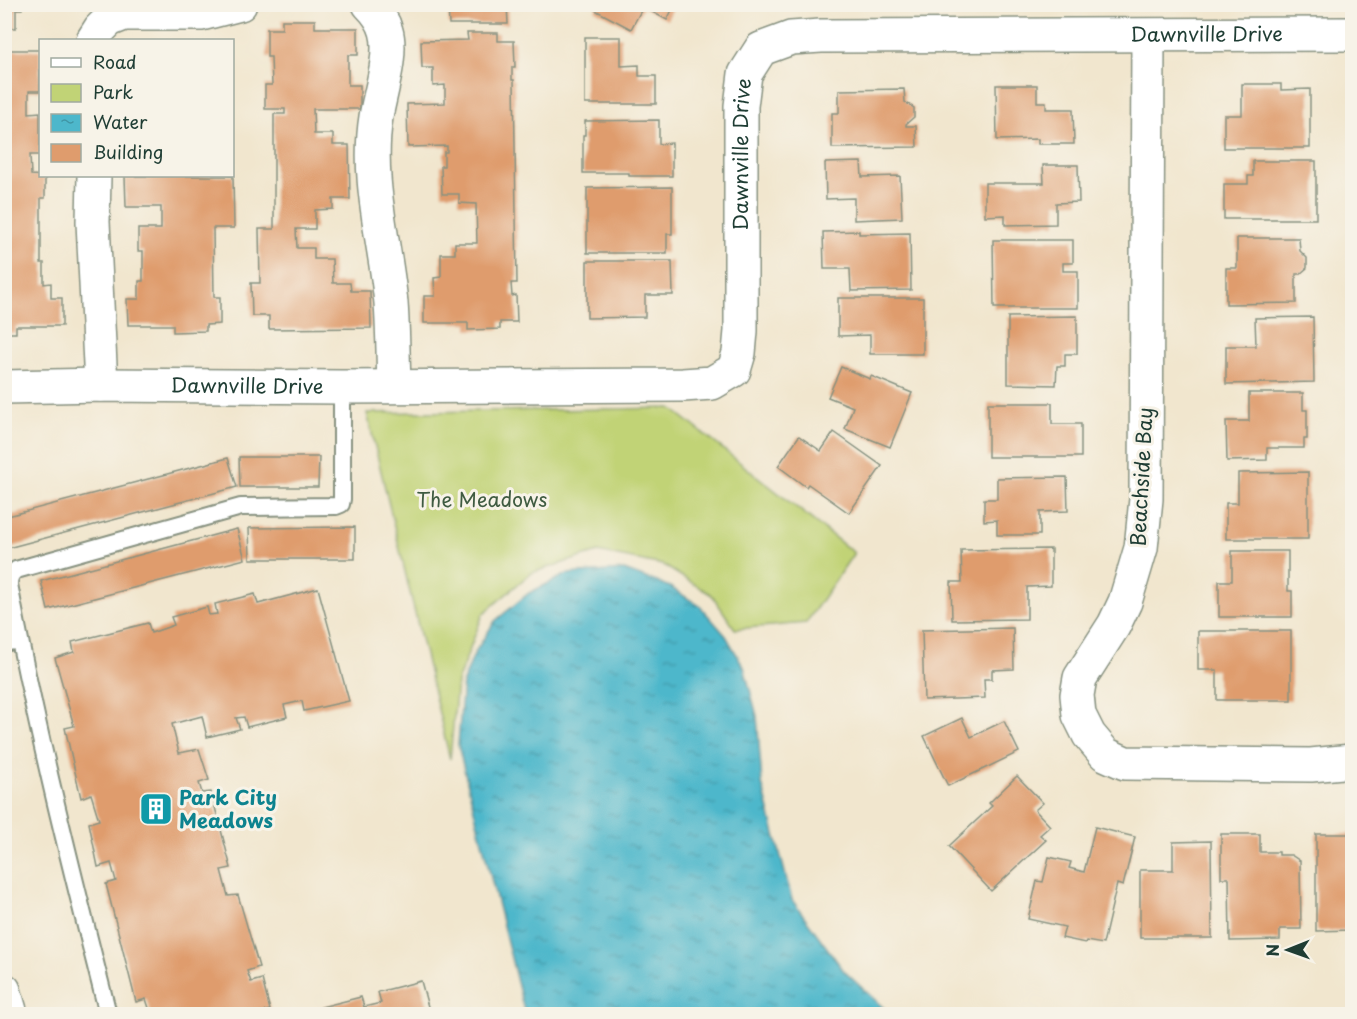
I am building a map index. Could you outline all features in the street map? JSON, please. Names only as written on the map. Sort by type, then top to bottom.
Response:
[{"type":"street","points":[[94,39],[110,20],[124,14],[201,14],[240,4]]},
{"type":"street","points":[[369,4],[380,16],[387,33],[388,52],[376,117],[373,172],[391,304],[394,386]]},
{"type":"street","name":"Dawnville Drive","points":[[4,387],[100,385],[342,387],[712,383],[734,370],[739,354],[741,331],[741,106],[745,74],[761,49],[791,38],[821,36],[1353,34]]},
{"type":"street","name":"Beachside Bay","points":[[1148,36],[1146,499],[1141,548],[1125,602],[1080,678],[1077,695],[1079,715],[1089,735],[1105,754],[1125,763],[1311,765],[1353,761]]},
{"type":"street","points":[[94,177],[93,222],[100,385]]},
{"type":"street","points":[[4,990],[11,1014]]},
{"type":"lane","points":[[108,1014],[12,642],[9,584],[11,574],[16,570],[241,507],[336,506],[341,504],[342,387]]},
{"type":"green space","name":"The Meadows","points":[[671,408],[854,553],[806,623],[735,629],[712,595],[663,565],[598,552],[531,573],[483,614],[457,682],[450,759],[367,413]]},
{"type":"water","points":[[624,570],[670,587],[700,606],[726,636],[744,667],[757,716],[762,784],[792,900],[844,971],[890,1014],[525,1014],[458,745],[463,682],[475,652],[495,621],[529,593],[567,574]]},
{"type":"building","points":[[4,4],[22,4],[22,9],[16,9],[16,28],[4,28]]},
{"type":"building","points":[[448,4],[507,4],[508,24],[449,24]]},
{"type":"building","points":[[591,4],[675,4],[667,20],[643,7],[631,29],[595,10],[597,7]]},
{"type":"building","points":[[282,20],[315,20],[315,28],[358,28],[358,55],[348,55],[348,85],[360,85],[360,109],[313,109],[314,134],[333,134],[333,145],[349,145],[350,199],[333,199],[333,209],[315,210],[315,229],[296,229],[297,248],[314,248],[314,259],[332,259],[333,283],[350,283],[351,291],[370,291],[371,328],[269,329],[269,316],[252,316],[251,283],[260,283],[259,229],[274,229],[274,114],[285,114],[285,109],[265,109],[265,85],[272,85],[271,57],[267,57],[267,29],[282,29]]},
{"type":"building","points":[[467,33],[498,33],[498,41],[514,41],[515,67],[512,67],[512,80],[514,80],[517,283],[511,283],[512,296],[516,295],[517,322],[500,322],[500,329],[468,330],[468,323],[424,323],[424,296],[435,296],[434,278],[441,277],[441,254],[455,254],[455,243],[477,243],[476,204],[459,203],[459,194],[442,194],[441,166],[444,166],[444,152],[447,152],[447,146],[408,147],[407,104],[445,103],[445,85],[433,86],[433,68],[422,68],[421,41],[468,40]]},
{"type":"building","points":[[585,37],[621,37],[621,66],[639,65],[639,76],[656,76],[656,104],[585,104]]},
{"type":"building","points":[[4,42],[7,42],[7,50],[39,50],[39,91],[29,91],[29,113],[39,112],[39,155],[30,155],[31,175],[45,177],[45,198],[41,198],[41,263],[44,263],[44,284],[51,283],[51,298],[62,298],[62,326],[16,326],[16,333],[4,333]]},
{"type":"building","points":[[1242,84],[1281,84],[1281,90],[1310,89],[1310,148],[1224,148],[1224,115],[1242,115]]},
{"type":"building","points":[[996,85],[1037,85],[1037,102],[1046,102],[1046,109],[1073,109],[1074,144],[1038,144],[1038,139],[997,140]]},
{"type":"building","points":[[904,89],[905,102],[914,108],[914,117],[906,126],[916,126],[917,147],[832,148],[832,113],[839,113],[839,90]]},
{"type":"building","points":[[659,120],[659,144],[672,143],[672,176],[583,173],[585,121]]},
{"type":"building","points":[[1253,161],[1316,161],[1316,219],[1224,219],[1224,184],[1248,184],[1248,176],[1253,176]]},
{"type":"building","points":[[861,162],[862,177],[900,176],[902,218],[854,220],[854,198],[826,199],[825,163]]},
{"type":"building","points":[[1043,165],[1078,165],[1079,202],[1056,203],[1056,224],[1005,225],[1005,215],[985,216],[985,183],[1044,183]]},
{"type":"building","points":[[125,177],[233,177],[234,228],[213,228],[214,297],[220,297],[220,324],[206,325],[206,331],[173,332],[173,325],[128,325],[127,299],[139,299],[139,281],[143,281],[143,251],[138,251],[138,229],[161,229],[161,207],[126,207]]},
{"type":"building","points":[[672,187],[672,234],[667,234],[667,253],[587,253],[587,188]]},
{"type":"building","points":[[859,231],[859,234],[910,233],[911,290],[851,291],[850,269],[824,269],[823,232]]},
{"type":"building","points":[[1237,238],[1299,238],[1300,251],[1307,258],[1307,268],[1300,274],[1296,274],[1296,303],[1226,304],[1226,268],[1237,268]]},
{"type":"building","points":[[993,240],[1073,240],[1073,263],[1063,263],[1063,271],[1078,271],[1078,308],[994,308]]},
{"type":"building","points":[[587,261],[672,261],[673,295],[645,295],[645,317],[587,318]]},
{"type":"building","points":[[838,298],[923,298],[923,354],[870,354],[870,335],[838,336]]},
{"type":"building","points":[[1077,316],[1077,354],[1065,354],[1065,366],[1057,366],[1056,385],[1008,384],[1008,317]]},
{"type":"building","points":[[1313,317],[1314,382],[1226,384],[1226,346],[1256,346],[1255,318]]},
{"type":"building","points":[[841,367],[870,379],[871,376],[912,393],[890,447],[845,429],[853,407],[828,397]]},
{"type":"building","points":[[1249,393],[1303,393],[1303,410],[1307,410],[1307,439],[1304,439],[1304,448],[1267,448],[1267,460],[1227,461],[1226,421],[1249,421]]},
{"type":"building","points":[[988,403],[1052,403],[1052,424],[1081,424],[1081,457],[988,457]]},
{"type":"building","points":[[834,432],[882,466],[849,513],[808,484],[806,487],[778,466],[799,436],[821,451]]},
{"type":"building","points":[[239,457],[319,457],[318,487],[240,487]]},
{"type":"building","points":[[228,458],[237,487],[4,549],[4,517]]},
{"type":"building","points":[[1308,472],[1308,539],[1226,539],[1226,503],[1238,503],[1238,473]]},
{"type":"building","points":[[1067,477],[1068,511],[1040,512],[1040,535],[997,535],[997,520],[984,521],[984,499],[997,499],[997,478]]},
{"type":"building","points":[[355,527],[355,559],[250,559],[249,528]]},
{"type":"building","points":[[237,529],[245,559],[48,610],[41,581]]},
{"type":"building","points":[[1051,549],[1051,586],[1027,587],[1027,619],[952,620],[951,582],[962,582],[961,550]]},
{"type":"building","points":[[1232,551],[1288,551],[1288,591],[1292,591],[1292,617],[1219,617],[1219,581],[1232,581]]},
{"type":"building","name":"Park City Meadows","points":[[318,588],[349,701],[304,711],[302,701],[284,705],[287,717],[247,727],[244,717],[236,718],[240,729],[207,737],[202,716],[172,724],[179,753],[199,749],[209,780],[199,783],[202,793],[211,792],[231,868],[221,870],[228,896],[238,895],[259,967],[247,971],[251,982],[262,979],[270,1010],[255,1014],[151,1014],[146,999],[136,1002],[106,884],[116,881],[111,863],[98,867],[89,823],[99,820],[91,794],[81,798],[65,728],[74,726],[55,658],[74,652],[72,642],[148,623],[151,633],[174,625],[171,617],[207,607],[209,615],[217,614],[215,604],[255,594],[258,604]]},
{"type":"building","points":[[1013,628],[1014,669],[992,670],[992,679],[984,679],[985,698],[924,700],[922,630]]},
{"type":"building","points":[[1198,631],[1291,631],[1291,700],[1217,700],[1217,670],[1198,670]]},
{"type":"building","points":[[962,718],[971,737],[1004,721],[1019,752],[948,786],[924,736]]},
{"type":"building","points":[[1017,776],[1043,803],[1035,810],[1050,826],[1040,835],[1046,840],[991,891],[949,846],[992,806],[989,803]]},
{"type":"building","points":[[1095,827],[1135,837],[1123,886],[1117,884],[1103,944],[1062,938],[1065,927],[1028,919],[1037,881],[1043,882],[1049,857],[1071,862],[1069,868],[1084,872]]},
{"type":"building","points":[[1221,834],[1260,834],[1260,852],[1279,852],[1279,855],[1291,855],[1300,861],[1301,929],[1280,929],[1280,940],[1230,941],[1229,878],[1221,878]]},
{"type":"building","points":[[1316,834],[1352,834],[1352,930],[1316,931]]},
{"type":"building","points":[[1211,841],[1212,938],[1140,938],[1140,870],[1173,870],[1173,842]]},
{"type":"building","points":[[421,981],[430,1014],[322,1014],[321,1007],[361,997],[364,1007],[381,1003],[378,992]]},
{"type":"place","name":"Park City Meadows","points":[[156,809]]}]
